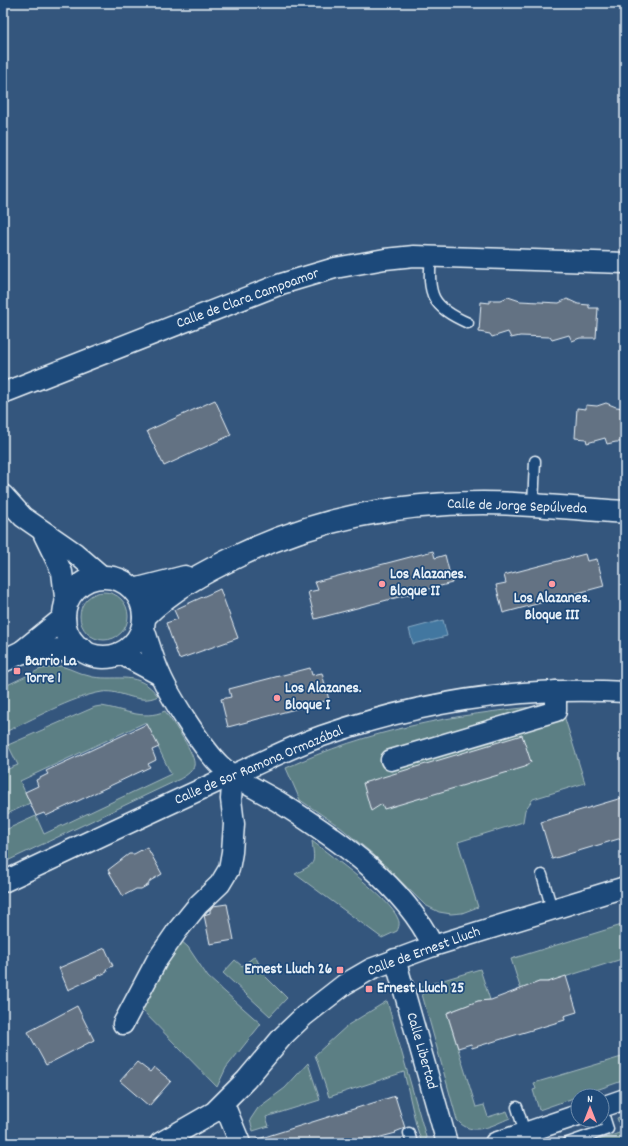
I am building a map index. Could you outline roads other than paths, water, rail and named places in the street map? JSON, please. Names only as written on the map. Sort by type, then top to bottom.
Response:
[{"type":"main road","name":"Calle de Jorge Sepúlveda","points":[[144,621],[163,598],[205,572],[262,544],[333,521],[377,511],[435,504],[484,503],[625,512]]},
{"type":"main road","name":"Calle de Jorge Sepúlveda","points":[[134,590],[205,572]]},
{"type":"main road","points":[[103,577],[120,580],[134,590],[143,608],[144,621],[134,642],[119,653],[100,656],[76,645],[68,633],[65,612],[71,594],[80,585],[91,579],[103,577]]},
{"type":"main road","points":[[12,656],[65,612]]},
{"type":"main road","points":[[12,656],[82,649]]},
{"type":"street","name":"Calle de Clara Campoamor","points":[[3,393],[296,279],[334,268],[385,259],[430,257],[625,263]]},
{"type":"street","points":[[3,495],[23,517],[43,533],[74,553],[103,577]]},
{"type":"street","points":[[43,533],[62,572],[65,612]]},
{"type":"street","points":[[144,621],[160,675],[197,735],[220,765],[332,837],[365,865],[393,890],[418,918],[433,946]]},
{"type":"street","points":[[119,653],[160,675]]},
{"type":"street","points":[[391,760],[556,711],[556,691]]},
{"type":"street","name":"Calle de Sor Ramona Ormazábal","points":[[3,882],[322,736],[400,712],[495,696],[556,691],[625,692]]},
{"type":"street","points":[[123,1024],[146,978],[169,942],[198,905],[220,884],[229,869],[234,824],[231,798],[234,775]]},
{"type":"street","name":"Calle de Ernest Lluch","points":[[160,1143],[199,1123],[224,1104],[283,1036],[322,1001],[362,974],[395,959],[433,946],[625,887]]},
{"type":"street","name":"Calle Libertad","points":[[395,959],[447,1143]]},
{"type":"street","points":[[610,1105],[625,1099]]},
{"type":"street","points":[[224,1104],[240,1143]]},
{"type":"street","points":[[495,1143],[570,1118]]},
{"type":"lane","points":[[430,257],[429,271],[431,294],[447,313],[468,323]]},
{"type":"lane","points":[[533,506],[535,461]]},
{"type":"lane","points":[[542,875],[552,909]]},
{"type":"lane","points":[[516,1107],[525,1133]]},
{"type":"lane","points":[[568,1143],[608,1128]]},
{"type":"lane","points":[[409,1133],[412,1143]]},
{"type":"water","points":[[443,620],[447,636],[413,644],[409,629]]},
{"type":"place","name":"Los Alazanes. Bloque II","points":[[382,584]]},
{"type":"place","name":"Los Alazanes. Bloque III","points":[[552,584]]},
{"type":"place","name":"Barrio La Torre 1","points":[[17,671]]},
{"type":"place","name":"Los Alazanes. Bloque I","points":[[277,698]]},
{"type":"place","name":"Ernest Lluch 26","points":[[340,970]]},
{"type":"place","name":"Ernest Lluch 25","points":[[369,989]]}]
